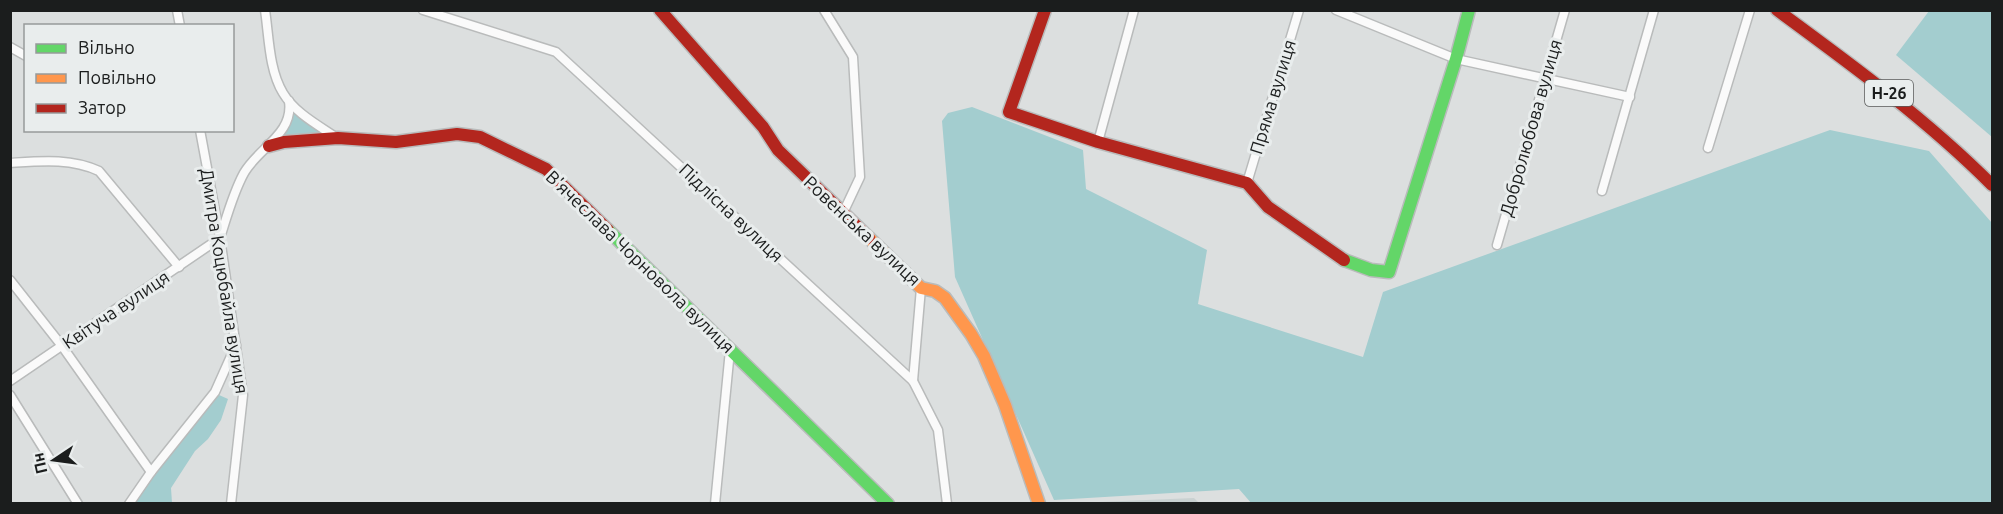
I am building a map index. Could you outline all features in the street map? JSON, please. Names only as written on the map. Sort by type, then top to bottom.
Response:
[{"type":"street","points":[[265,10],[276,78],[282,92],[297,110],[339,138]]},
{"type":"street","name":"Підлісна вулиця","points":[[423,10],[556,52],[913,381],[938,430],[947,504]]},
{"type":"street","name":"Ровенська вулиця","points":[[660,10],[763,127],[778,150],[921,288],[944,297],[970,330],[1000,396],[1039,504]]},
{"type":"street","points":[[824,10],[853,57],[860,177],[843,213]]},
{"type":"street","points":[[1045,10],[1009,112],[1098,142],[1247,183],[1268,207],[1345,261],[1371,270],[1389,272],[1456,59],[1469,10]]},
{"type":"street","points":[[1098,142],[1134,10]]},
{"type":"street","name":"Пряма вулиця","points":[[1247,183],[1299,10]]},
{"type":"street","points":[[1336,10],[1456,59],[1630,97]]},
{"type":"street","name":"Добролюбова вулиця","points":[[1497,245],[1565,10]]},
{"type":"street","points":[[1602,192],[1654,10]]},
{"type":"street","points":[[1708,148],[1750,10]]},
{"type":"street","name":"Н-26","points":[[1777,10],[1880,86],[1972,164],[1992,185]]},
{"type":"street","points":[[10,47],[24,55]]},
{"type":"street","points":[[220,238],[236,189],[245,171],[269,146],[289,117],[289,101]]},
{"type":"street","name":"Дмитра Коцюбайла вулиця","points":[[200,132],[220,238],[243,394],[231,504]]},
{"type":"street","name":"В'ячеслава Чорновола вулиця","points":[[269,146],[284,142],[339,138],[369,142],[396,142],[457,134],[480,137],[546,169],[884,502]]},
{"type":"street","points":[[10,163],[49,160],[84,164],[99,171],[179,267]]},
{"type":"street","name":"Квітуча вулиця","points":[[10,381],[220,238]]},
{"type":"street","points":[[10,280],[62,346],[151,472]]},
{"type":"street","points":[[913,381],[921,288]]},
{"type":"street","points":[[129,504],[151,472],[215,392],[236,345]]},
{"type":"street","points":[[715,504],[730,350]]},
{"type":"street","points":[[10,395],[78,504]]},
{"type":"shaded area","points":[[1929,11],[1992,11],[1992,137],[1896,55]]},
{"type":"shaded area","points":[[289,101],[338,138],[269,146],[281,131]]},
{"type":"shaded area","points":[[972,107],[1083,150],[1086,189],[1207,250],[1198,304],[1363,357],[1383,292],[1830,130],[1929,151],[1992,223],[1992,503],[1252,504],[1239,489],[1054,500],[955,277],[942,121],[948,113]]},
{"type":"shaded area","points":[[219,395],[228,399],[221,420],[208,439],[195,451],[171,488],[172,503],[130,504],[213,398]]},
{"type":"shaded area","points":[[1194,498],[1199,503],[1075,503]]},
{"type":"traffic: fast","points":[[1344,260],[1371,270],[1389,272],[1456,59],[1469,10]]},
{"type":"traffic: fast","points":[[608,230],[888,504]]},
{"type":"traffic: slow","points":[[869,238],[921,288],[935,291],[945,298],[971,334],[984,356],[1005,405],[1039,504]]},
{"type":"traffic: jam","points":[[660,10],[763,127],[778,150],[869,238]]},
{"type":"traffic: jam","points":[[1045,10],[1009,112],[1098,142],[1247,183],[1268,207],[1344,260]]},
{"type":"traffic: jam","points":[[1777,10],[1915,115],[1992,185]]},
{"type":"traffic: jam","points":[[269,146],[284,142],[338,138],[396,142],[457,134],[480,137],[546,169],[608,230]]}]
